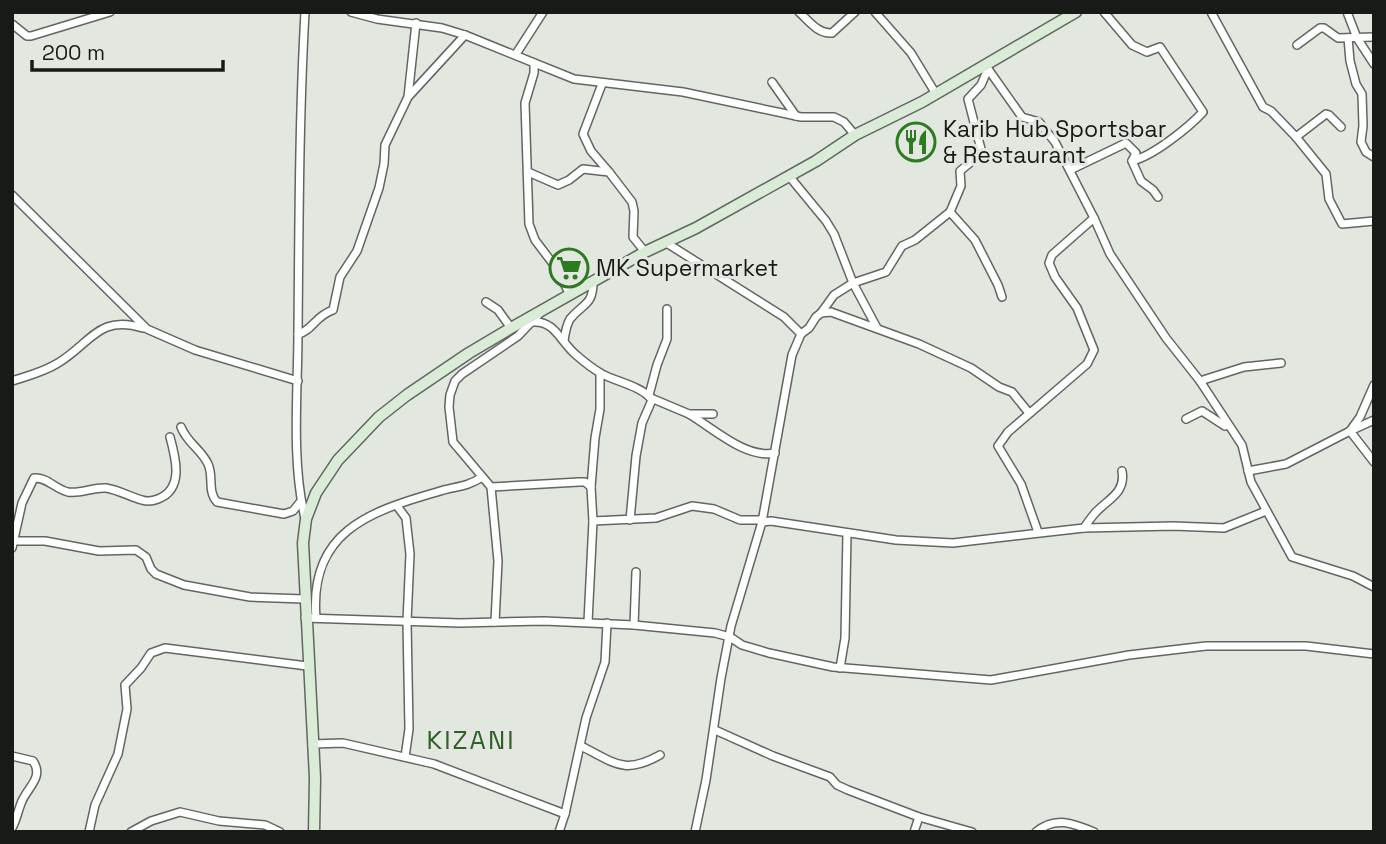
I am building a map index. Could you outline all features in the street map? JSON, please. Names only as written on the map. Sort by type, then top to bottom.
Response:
[{"type":"main road","points":[[314,832],[307,666],[310,618],[304,599],[303,543],[306,519],[316,493],[338,460],[379,417],[407,395],[511,328],[645,252],[696,228],[789,176],[855,135],[987,67],[1071,13]]},
{"type":"street","points":[[12,24],[27,36],[31,36],[110,12]]},
{"type":"street","points":[[305,12],[299,181],[298,381],[301,501],[306,519]]},
{"type":"street","points":[[351,12],[466,35],[574,79],[661,88],[796,116],[840,119],[855,135]]},
{"type":"street","points":[[516,54],[542,12]]},
{"type":"street","points":[[799,12],[821,32],[827,34],[832,33],[855,12]]},
{"type":"street","points":[[875,12],[906,46],[936,94]]},
{"type":"street","points":[[1104,12],[1132,45],[1147,52],[1160,47],[1203,112],[1153,151],[1132,161]]},
{"type":"street","points":[[1211,12],[1263,107],[1271,111],[1296,137],[1326,174],[1329,199],[1342,224],[1374,221]]},
{"type":"street","points":[[1346,12],[1352,38],[1350,61],[1362,94],[1361,142],[1366,152],[1374,157]]},
{"type":"street","points":[[408,97],[416,23]]},
{"type":"street","points":[[1297,45],[1320,28],[1338,38],[1374,37]]},
{"type":"street","points":[[298,334],[307,331],[318,317],[335,306],[340,277],[357,251],[379,188],[385,145],[408,97],[466,35]]},
{"type":"street","points":[[1352,38],[1374,64]]},
{"type":"street","points":[[534,63],[534,73],[525,103],[529,224],[535,240],[557,269],[569,295]]},
{"type":"street","points":[[987,67],[1022,117],[1039,122],[1055,142],[1115,263],[1166,338],[1200,381],[1242,445],[1251,482],[1292,556],[1353,576],[1374,587]]},
{"type":"street","points":[[695,832],[715,730],[717,700],[730,637],[762,521],[792,355],[801,334],[834,295],[853,283],[886,272],[902,246],[915,240],[950,212],[961,186],[960,172],[982,153],[968,99],[981,85],[987,67]]},
{"type":"street","points":[[772,82],[796,116]]},
{"type":"street","points":[[602,84],[583,134],[591,151],[632,202],[633,237],[645,252]]},
{"type":"street","points":[[1296,137],[1326,114],[1341,127]]},
{"type":"street","points":[[1070,170],[1126,143],[1136,153],[1132,161]]},
{"type":"street","points":[[1132,161],[1141,181],[1158,197]]},
{"type":"street","points":[[528,172],[558,185],[583,169],[609,172]]},
{"type":"street","points":[[789,176],[834,234],[853,283],[878,329]]},
{"type":"street","points":[[12,195],[147,329]]},
{"type":"street","points":[[950,212],[975,240],[1002,298]]},
{"type":"street","points":[[1038,532],[1021,484],[998,446],[1008,432],[1093,356],[1094,350],[1077,308],[1055,277],[1049,263],[1052,255],[1094,218]]},
{"type":"street","points":[[665,242],[784,317],[801,334]]},
{"type":"street","points":[[564,341],[569,321],[590,301],[593,282]]},
{"type":"street","points":[[486,302],[498,310],[511,328]]},
{"type":"street","points":[[630,520],[633,477],[642,423],[650,408],[649,396],[667,339],[667,309]]},
{"type":"street","points":[[495,622],[498,561],[491,487],[453,442],[450,395],[455,381],[462,374],[518,336],[540,312]]},
{"type":"street","points":[[821,313],[831,312],[919,344],[971,368],[1012,393],[1029,414]]},
{"type":"street","points":[[533,322],[540,321],[550,326],[574,354],[600,373],[689,414],[741,448],[764,455],[775,453]]},
{"type":"street","points":[[12,381],[60,363],[98,332],[125,322],[195,350],[298,381]]},
{"type":"street","points":[[1200,381],[1244,367],[1281,363]]},
{"type":"street","points":[[588,622],[593,522],[588,484],[592,476],[600,409],[600,373]]},
{"type":"street","points":[[1350,431],[1360,417],[1374,384]]},
{"type":"street","points":[[1186,419],[1202,411],[1229,428]]},
{"type":"street","points":[[689,414],[713,414]]},
{"type":"street","points":[[1248,471],[1286,464],[1374,420]]},
{"type":"street","points":[[181,427],[189,443],[202,454],[208,465],[211,494],[217,502],[284,514],[289,513],[301,501]]},
{"type":"street","points":[[1350,431],[1374,462]]},
{"type":"street","points":[[170,437],[175,482],[168,494],[145,501],[104,488],[70,492],[58,489],[45,480],[34,478],[22,503],[13,543],[45,541],[99,551],[136,551],[146,557],[156,574],[184,586],[250,597],[304,599]]},
{"type":"street","points":[[1084,528],[1095,513],[1121,489],[1124,481],[1122,471]]},
{"type":"street","points":[[482,477],[470,485],[438,491],[376,512],[357,523],[328,551],[323,561],[310,618],[634,625],[715,633],[768,653],[840,668],[991,680],[1129,655],[1206,646],[1306,646],[1374,653]]},
{"type":"street","points":[[491,487],[588,484]]},
{"type":"street","points":[[397,506],[406,517],[410,554],[407,622],[409,729],[405,757]]},
{"type":"street","points":[[593,522],[656,518],[692,506],[714,509],[740,520],[771,520],[919,543],[953,543],[1084,528],[1224,528],[1266,511]]},
{"type":"street","points":[[840,668],[845,638],[847,533]]},
{"type":"street","points":[[634,625],[636,572]]},
{"type":"street","points":[[559,832],[586,718],[605,662],[607,624]]},
{"type":"street","points":[[89,832],[95,805],[118,754],[127,709],[125,685],[151,653],[164,648],[307,666]]},
{"type":"street","points":[[715,730],[773,756],[830,777],[848,790],[919,817],[972,832]]},
{"type":"street","points":[[312,744],[343,743],[405,757],[459,772],[565,814]]},
{"type":"street","points":[[581,746],[620,765],[631,767],[645,764],[660,755]]},
{"type":"street","points":[[12,756],[27,758],[37,767],[34,783],[24,797],[12,828]]},
{"type":"street","points":[[131,832],[151,821],[180,811],[219,821],[265,825],[280,832]]},
{"type":"street","points":[[914,832],[919,817]]},
{"type":"street","points":[[1036,832],[1047,823],[1060,822],[1094,832]]},
{"type":"place","name":"Karib Hub Sportsbar & Restaurant","points":[[916,142]]},
{"type":"place","name":"MK Supermarket","points":[[569,268]]},
{"type":"district","name":"KIZANI","points":[[471,740]]}]
